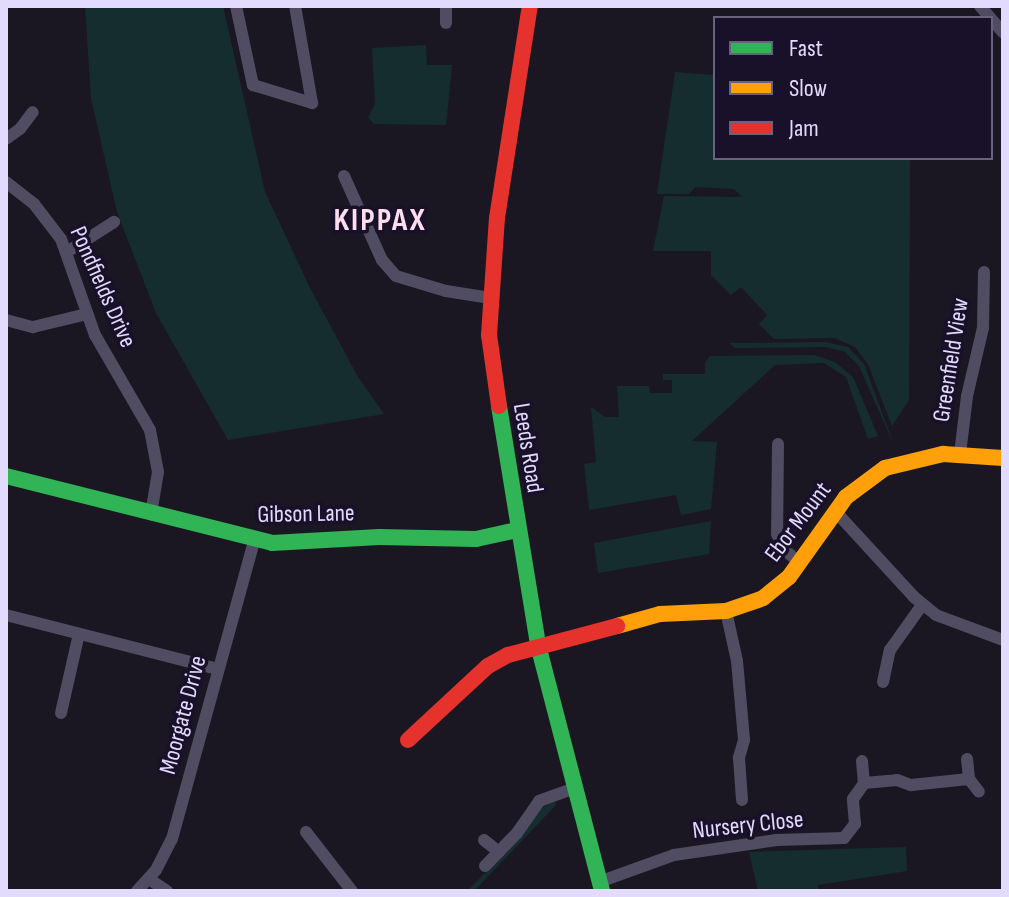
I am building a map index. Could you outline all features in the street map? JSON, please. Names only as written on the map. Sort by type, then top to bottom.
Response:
[{"type":"street","points":[[236,6],[253,85],[312,103],[295,6]]},
{"type":"street","points":[[446,6],[446,23]]},
{"type":"street","name":"Leeds Road","points":[[530,6],[497,218],[490,298],[492,370],[538,645],[600,887]]},
{"type":"street","points":[[6,139],[20,129],[33,112]]},
{"type":"street","points":[[344,176],[382,260],[396,276],[446,291],[490,298]]},
{"type":"street","name":"Pondfields Drive","points":[[6,182],[44,215],[67,252],[87,314],[154,440],[158,472],[151,514]]},
{"type":"street","points":[[67,252],[114,222]]},
{"type":"street","name":"Greenfield View","points":[[960,454],[967,396],[983,328],[984,272]]},
{"type":"street","points":[[6,320],[33,327],[87,314]]},
{"type":"street","points":[[778,444],[777,534],[786,551],[800,563]]},
{"type":"street","name":"Ebor Mount","points":[[408,740],[488,666],[538,645],[660,614],[726,611],[763,598],[800,563],[835,511],[855,488],[891,465],[919,457],[960,454],[1003,458]]},
{"type":"street","name":"Gibson Lane","points":[[6,476],[254,541],[289,543],[379,537],[476,539],[517,530]]},
{"type":"street","points":[[835,511],[922,605],[950,622],[1003,640]]},
{"type":"street","name":"Moorgate Drive","points":[[137,891],[149,879],[172,839],[254,541]]},
{"type":"street","points":[[883,682],[890,650],[922,605]]},
{"type":"street","points":[[726,611],[737,661],[744,740],[739,758],[742,800]]},
{"type":"street","points":[[6,615],[218,669]]},
{"type":"street","points":[[61,713],[79,634]]},
{"type":"street","points":[[967,759],[969,779],[979,792]]},
{"type":"street","name":"Nursery Close","points":[[600,887],[674,855],[777,840],[844,838],[855,824],[853,799],[864,783],[862,761]]},
{"type":"street","points":[[864,783],[897,780],[911,785],[969,779]]},
{"type":"street","points":[[485,866],[517,833],[539,801],[574,788]]},
{"type":"street","points":[[306,832],[352,891]]},
{"type":"street","points":[[484,840],[499,852]]},
{"type":"street","points":[[149,879],[167,891]]},
{"type":"green space","points":[[85,6],[223,6],[265,192],[310,288],[358,377],[384,414],[228,440],[156,313],[117,212],[91,98]]},
{"type":"green space","points":[[426,45],[427,65],[452,65],[446,125],[374,124],[368,117],[375,104],[372,48]]},
{"type":"green space","points":[[675,72],[713,75],[713,160],[910,160],[909,400],[892,426],[868,364],[855,347],[835,338],[774,339],[759,324],[767,315],[741,287],[731,295],[711,275],[711,251],[653,251],[664,196],[742,197],[734,189],[695,187],[689,194],[657,194]]},
{"type":"green space","points":[[825,342],[848,347],[864,364],[894,445],[859,366],[845,352],[826,347],[735,348],[729,343]]},
{"type":"green space","points":[[814,355],[835,362],[853,377],[878,436],[868,439],[846,377],[824,363],[775,365],[692,441],[717,442],[711,509],[681,515],[676,495],[589,510],[584,464],[596,462],[591,407],[605,417],[619,417],[617,386],[649,386],[650,393],[672,393],[672,380],[663,380],[663,374],[705,374],[705,362],[710,356]]},
{"type":"green space","points":[[711,521],[709,554],[598,573],[594,543]]},
{"type":"green space","points":[[555,801],[556,805],[474,891],[467,891],[523,835],[538,810]]},
{"type":"green space","points":[[906,847],[907,871],[818,885],[819,891],[758,891],[749,852]]},
{"type":"traffic: fast","points":[[499,406],[538,645],[602,891]]},
{"type":"traffic: fast","points":[[6,476],[272,543],[379,537],[476,539],[517,530]]},
{"type":"traffic: slow","points":[[617,626],[660,614],[726,611],[763,598],[789,577],[846,497],[885,468],[943,454],[1003,458]]},
{"type":"traffic: jam","points":[[499,406],[489,335],[497,218],[530,6]]},
{"type":"traffic: jam","points":[[408,740],[488,666],[508,655],[617,626]]},
{"type":"district","name":"KIPPAX","points":[[380,221]]}]
